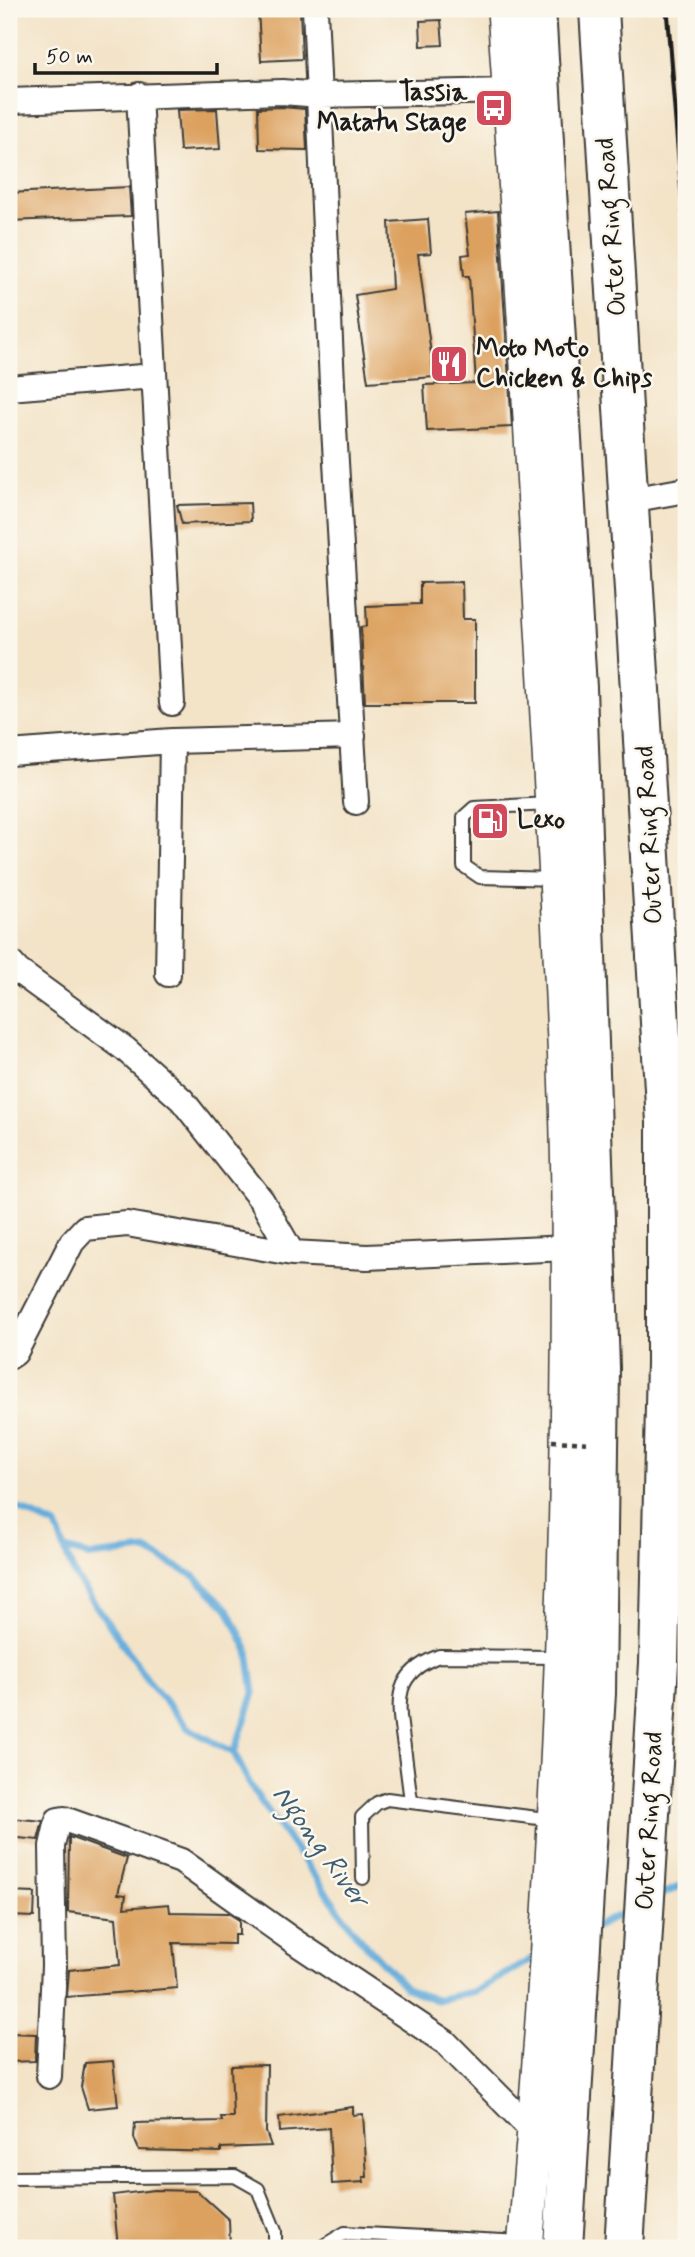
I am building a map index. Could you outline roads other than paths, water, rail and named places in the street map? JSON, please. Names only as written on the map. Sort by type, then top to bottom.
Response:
[{"type":"main road","points":[[505,9],[565,997],[569,1248],[563,1645],[554,1820],[568,1871]]},
{"type":"main road","points":[[536,9],[577,674],[600,1368],[596,1693],[568,1871],[556,2072],[563,2248]]},
{"type":"main road","name":"Outer Ring Road","points":[[599,9],[666,1122],[666,1363],[660,1608],[624,2248]]},
{"type":"main road","points":[[565,997],[591,1051]]},
{"type":"main road","points":[[563,1645],[599,1589]]},
{"type":"main road","points":[[525,2245],[535,2133],[556,2072]]},
{"type":"street","points":[[315,9],[334,428],[356,802]]},
{"type":"street","points":[[9,101],[282,92],[320,95],[511,91]]},
{"type":"street","points":[[139,95],[172,703]]},
{"type":"street","points":[[9,388],[154,376]]},
{"type":"street","points":[[630,500],[686,490]]},
{"type":"street","points":[[9,753],[172,741],[354,736]]},
{"type":"street","points":[[168,974],[172,741]]},
{"type":"street","points":[[9,961],[18,971],[125,1049],[181,1100],[262,1201],[292,1253]]},
{"type":"street","points":[[9,1357],[15,1353],[72,1242],[85,1228],[127,1224],[292,1253],[367,1257],[569,1248]]},
{"type":"street","points":[[49,2076],[54,1966],[52,1857],[54,1827],[58,1820],[64,1819],[181,1861],[295,1942],[445,2042],[535,2133]]},
{"type":"lane","points":[[553,804],[474,808],[464,817],[464,866],[480,877],[557,879]]},
{"type":"lane","points":[[411,1800],[397,1700],[409,1674],[424,1662],[439,1657],[563,1645]]},
{"type":"lane","points":[[363,1878],[362,1818],[377,1803],[387,1800],[411,1800],[554,1820]]},
{"type":"lane","points":[[9,2178],[234,2176],[258,2189],[275,2231],[275,2248]]},
{"type":"lane","points":[[320,2248],[345,2233],[525,2245]]},
{"type":"waterway","name":"Ngong River","points":[[9,1504],[56,1526],[74,1574],[152,1686],[188,1728],[234,1753],[253,1790],[357,1935],[406,1988],[436,2000],[476,1991],[537,1956]]},
{"type":"waterway","points":[[65,1549],[91,1556],[146,1550],[194,1576],[228,1609],[248,1651],[254,1693],[234,1753]]},
{"type":"waterway","name":"Ngong River","points":[[658,1896],[686,1884]]},
{"type":"waterway","name":"Ngong River","points":[[595,1927],[632,1909]]},
{"type":"railway","points":[[667,9],[686,247]]},
{"type":"place","name":"Tassia Matatu Stage","points":[[494,108]]},
{"type":"place","name":"Moto Moto Chicken & Chips","points":[[449,364]]},
{"type":"place","name":"Lexo","points":[[490,821]]}]
